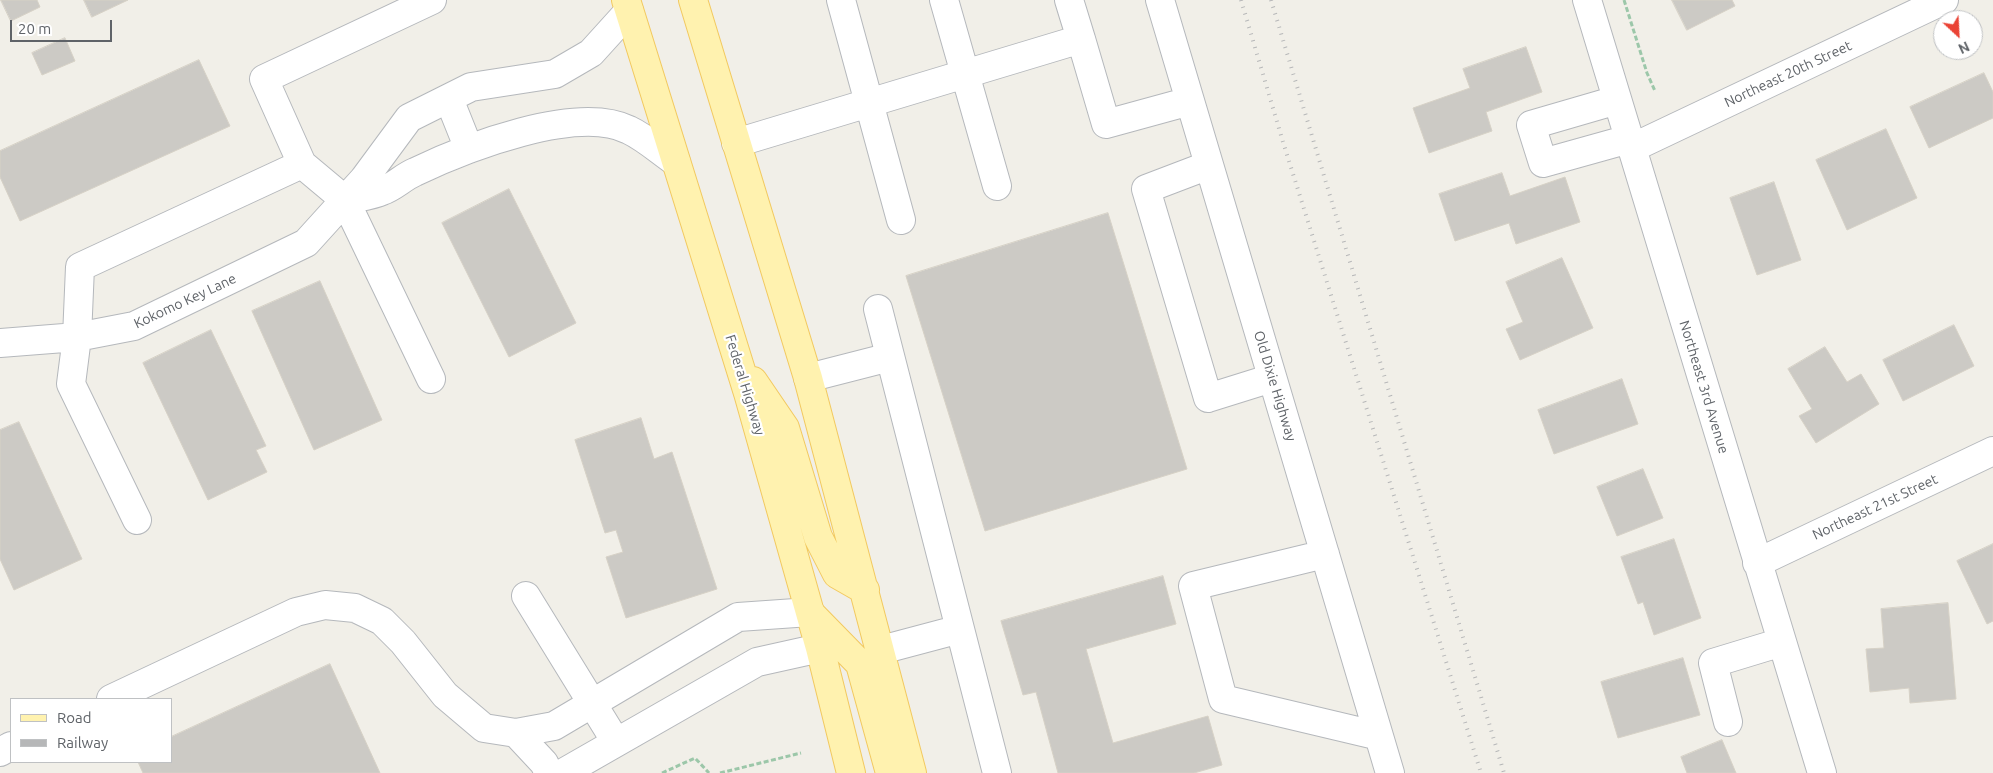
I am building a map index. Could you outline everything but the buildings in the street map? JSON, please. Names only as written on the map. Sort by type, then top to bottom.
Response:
[{"type":"main road","points":[[693,0],[808,378],[912,773]]},
{"type":"main road","name":"Federal Highway","points":[[628,6],[738,359],[820,648],[851,773]]},
{"type":"main road","points":[[738,359],[785,428],[818,537],[837,574],[865,590]]},
{"type":"main road","points":[[810,612],[860,664],[890,773]]},
{"type":"street","points":[[431,379],[345,200],[302,164],[264,79],[432,0]]},
{"type":"street","points":[[841,0],[901,220]]},
{"type":"street","points":[[944,0],[997,186]]},
{"type":"street","points":[[1069,0],[1106,124],[1190,101]]},
{"type":"street","name":"Old Dixie Highway","points":[[1160,0],[1390,773]]},
{"type":"street","name":"Northeast 3rd Avenue","points":[[1587,0],[1822,773]]},
{"type":"street","name":"Northeast 20th Street","points":[[1617,100],[1531,125],[1543,163],[1630,144],[1944,0]]},
{"type":"street","name":"Kokomo Key Lane","points":[[0,343],[77,337],[134,326],[306,243],[345,200],[410,118],[471,87],[555,74],[591,53],[628,6]]},
{"type":"street","points":[[736,143],[1081,40]]},
{"type":"street","points":[[449,99],[469,149]]},
{"type":"street","points":[[345,200],[382,192],[414,172],[469,149],[525,131],[570,124],[607,123],[629,130],[676,162]]},
{"type":"street","points":[[136,520],[72,384],[77,337],[80,267],[302,164]]},
{"type":"street","points":[[1209,165],[1146,189],[1148,198],[1208,398],[1272,378]]},
{"type":"street","points":[[878,309],[997,773]]},
{"type":"street","points":[[808,378],[890,357]]},
{"type":"street","name":"Northeast 21st Street","points":[[1758,563],[1993,451]]},
{"type":"street","points":[[1325,554],[1193,586],[1223,699],[1379,736]]},
{"type":"street","points":[[526,596],[616,742]]},
{"type":"street","points":[[113,698],[296,612],[325,605],[355,608],[382,621],[402,642],[445,695],[484,728],[516,733],[554,726],[738,616],[810,612]]},
{"type":"street","points":[[881,650],[960,629]]},
{"type":"street","points":[[1728,722],[1713,663],[1782,642]]},
{"type":"street","points":[[563,773],[757,662],[820,648]]},
{"type":"street","points":[[516,733],[544,763],[549,773]]},
{"type":"path","points":[[1624,0],[1644,65],[1655,91]]},
{"type":"path","points":[[720,773],[801,753]]},
{"type":"path","points":[[662,773],[695,758],[709,773]]},
{"type":"railway","points":[[1241,0],[1283,142],[1481,773]]},
{"type":"railway","points":[[1271,0],[1504,773]]}]
